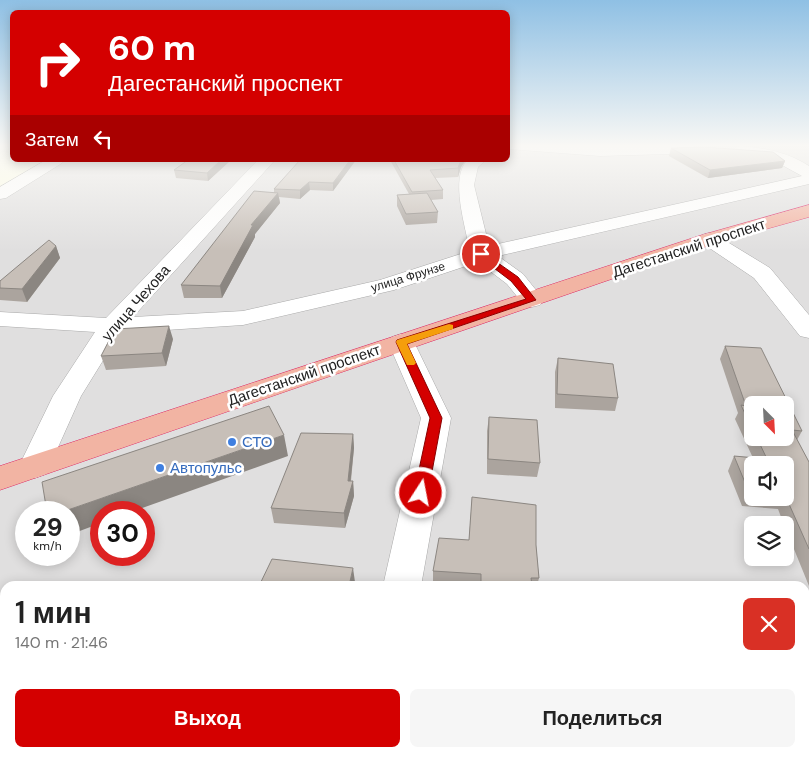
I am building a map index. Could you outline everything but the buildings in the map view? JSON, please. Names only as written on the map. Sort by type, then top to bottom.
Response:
[{"type":"highway","name":"Дагестанский проспект","points":[[0,478],[709,239],[809,211]]},
{"type":"street","points":[[0,194],[23,180]]},
{"type":"street","name":"улица Чехова","points":[[35,466],[67,396],[112,326],[248,180]]},
{"type":"street","points":[[467,180],[466,185],[481,254],[514,279],[532,300]]},
{"type":"street","name":"улица Фрунзе","points":[[0,319],[112,326],[243,318],[386,285],[481,254],[803,180]]},
{"type":"street","points":[[709,239],[762,274],[809,331]]},
{"type":"street","points":[[401,342],[436,418],[403,581]]},
{"type":"shaded area","points":[[0,180],[809,180],[809,581],[0,581]]},
{"type":"shaded area","points":[[0,180],[14,180],[0,189]]},
{"type":"slow traffic","points":[[411,363],[401,342],[449,327]]},
{"type":"place","name":"СТО","points":[[232,442]]},
{"type":"place","name":"Автопульс","points":[[160,468]]},
{"type":"route","points":[[421,493],[436,418],[401,342],[532,300],[514,279],[481,254]]}]
